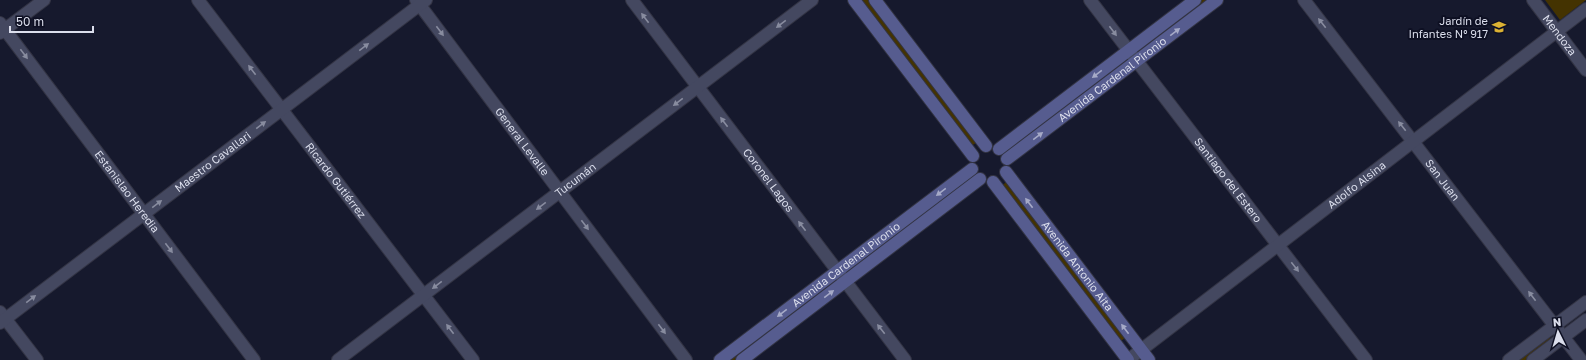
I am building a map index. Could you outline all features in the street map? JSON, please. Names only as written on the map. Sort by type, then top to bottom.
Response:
[{"type":"main road","points":[[854,0],[973,156]]},
{"type":"main road","points":[[875,0],[986,146]]},
{"type":"main road","name":"Avenida Cardenal Pironio","points":[[999,149],[1195,0]]},
{"type":"main road","name":"Avenida Cardenal Pironio","points":[[1007,159],[1217,0]]},
{"type":"main road","points":[[986,146],[999,149],[1007,159],[1006,172],[999,179],[993,182],[980,179],[975,175],[972,169],[973,156],[977,150],[986,146]]},
{"type":"main road","name":"Avenida Cardenal Pironio","points":[[720,360],[972,169]]},
{"type":"main road","name":"Avenida Antonio Aita","points":[[1006,172],[1148,360]]},
{"type":"main road","name":"Avenida Cardenal Pironio","points":[[742,360],[980,179]]},
{"type":"main road","name":"Avenida Antonio Aita","points":[[993,182],[1128,360]]},
{"type":"street","points":[[2,29],[44,0]]},
{"type":"street","name":"Ricardo Gutiérrez","points":[[198,0],[473,360]]},
{"type":"street","name":"Coronel Lagos","points":[[632,0],[905,360]]},
{"type":"street","name":"Tucumán","points":[[338,360],[812,0]]},
{"type":"street","name":"Santiago del Estero","points":[[1090,0],[1366,360]]},
{"type":"street","name":"San Juan","points":[[1304,0],[1581,360]]},
{"type":"street","name":"Mendoza","points":[[1533,0],[1586,70]]},
{"type":"street","name":"Maestro Cavallari","points":[[2,318],[144,214],[421,2]]},
{"type":"street","name":"General Levalle","points":[[421,2],[560,192],[686,360]]},
{"type":"street","name":"Adolfo Alsina","points":[[1128,360],[1586,9]]},
{"type":"street","name":"Estanislao Heredia","points":[[2,29],[254,360]]},
{"type":"street","points":[[1509,360],[1586,302]]},
{"type":"street","points":[[2,318],[37,360]]},
{"type":"street","points":[[1533,360],[1586,320]]},
{"type":"shaded area","points":[[860,0],[868,0],[976,143],[971,146]]},
{"type":"shaded area","points":[[1202,0],[1211,0],[1149,47],[1145,43]]},
{"type":"shaded area","points":[[1545,0],[1586,0],[1560,20]]},
{"type":"shaded area","points":[[1121,61],[1125,66],[1014,149],[1011,145]]},
{"type":"shaded area","points":[[966,178],[969,183],[859,267],[855,262]]},
{"type":"shaded area","points":[[1006,182],[1126,337],[1121,341],[1002,186]]},
{"type":"shaded area","points":[[830,282],[833,287],[737,360],[727,360]]},
{"type":"shaded area","points":[[1549,337],[1551,340],[1549,343],[1526,360],[1515,360]]},
{"type":"place","name":"Jardín de Infantes N° 917","points":[[1499,27]]}]
